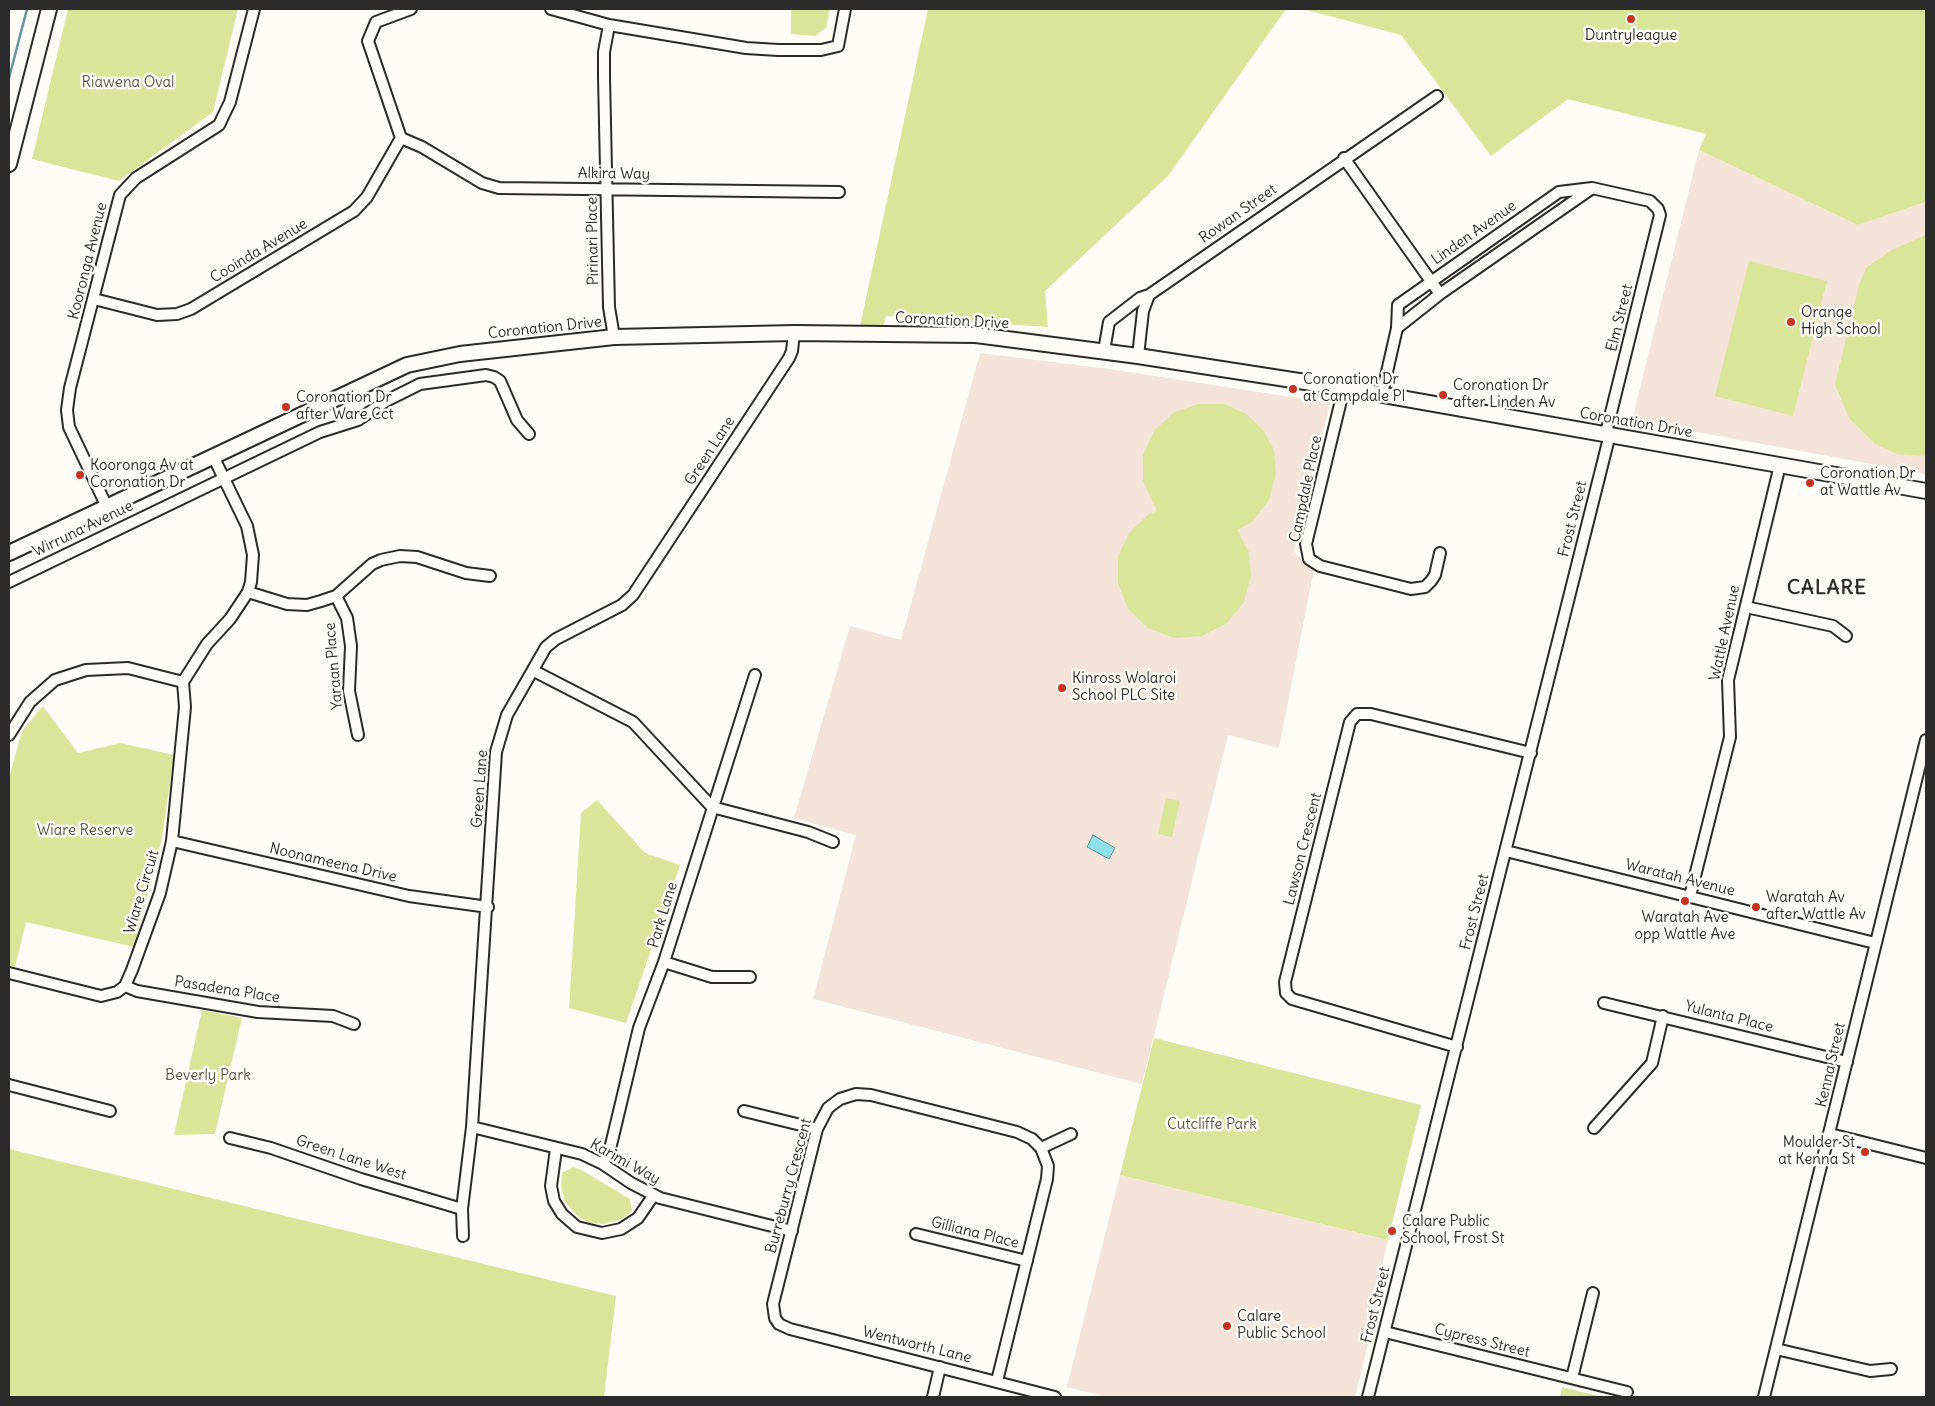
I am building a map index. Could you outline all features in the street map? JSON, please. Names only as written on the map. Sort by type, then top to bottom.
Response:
[{"type":"main road","points":[[9,164],[49,9]]},
{"type":"main road","name":"Coronation Drive","points":[[9,553],[407,365],[460,354],[614,337],[794,333],[976,335],[1104,351],[1382,394],[1926,491]]},
{"type":"street","name":"Kooronga Avenue","points":[[107,507],[70,427],[67,410],[70,388],[120,195],[136,178],[219,125],[230,102],[254,9]]},
{"type":"street","points":[[401,138],[368,41],[370,32],[376,22],[411,9]]},
{"type":"street","points":[[551,9],[608,25],[746,48],[821,50],[838,46],[845,9]]},
{"type":"street","name":"Pirinari Place","points":[[608,25],[604,52],[609,307],[614,337]]},
{"type":"street","name":"Rowan Street","points":[[1104,351],[1109,322],[1140,298],[1149,295],[1344,158],[1437,96]]},
{"type":"street","name":"Cooinda Avenue","points":[[94,299],[157,314],[177,314],[191,309],[354,212],[367,197],[401,138]]},
{"type":"street","name":"Alkira Way","points":[[401,138],[422,146],[482,183],[493,187],[839,192]]},
{"type":"street","points":[[1344,158],[1440,294]]},
{"type":"street","name":"Linden Avenue","points":[[1397,328],[1440,294],[1592,188]]},
{"type":"street","name":"Linden Avenue","points":[[1382,394],[1397,328],[1398,305],[1559,192],[1592,188],[1650,201],[1658,209]]},
{"type":"street","name":"Elm Street","points":[[1608,434],[1660,220],[1658,209]]},
{"type":"street","points":[[1138,356],[1143,311],[1149,295]]},
{"type":"street","name":"Green Lane","points":[[463,1236],[462,1209],[472,1127],[488,907],[496,752],[507,715],[534,671],[546,647],[556,639],[622,605],[633,596],[789,358],[794,333]]},
{"type":"street","name":"Wirruna Avenue","points":[[9,582],[320,432],[358,420],[408,389],[431,382],[486,375],[494,376],[500,381],[517,420],[528,434]]},
{"type":"street","name":"Campdale Place","points":[[1344,388],[1306,544],[1309,558],[1320,566],[1411,589],[1425,587],[1431,581],[1435,575],[1440,553]]},
{"type":"street","name":"Frost Street","points":[[1368,1397],[1531,753],[1608,434]]},
{"type":"street","points":[[9,735],[30,702],[55,680],[86,670],[128,668],[183,682],[206,644],[230,620],[248,592],[253,569],[251,539],[242,514],[214,456]]},
{"type":"street","name":"Wattle Avenue","points":[[1690,896],[1730,737],[1728,680],[1780,465]]},
{"type":"street","points":[[248,592],[276,602],[298,605],[321,601],[336,596],[365,569],[389,558],[417,557],[466,573],[490,576]]},
{"type":"street","name":"Yaraan Place","points":[[336,596],[347,618],[351,646],[348,691],[358,735]]},
{"type":"street","points":[[1746,607],[1833,626],[1846,636]]},
{"type":"street","points":[[534,671],[633,722],[712,807],[808,832],[833,842]]},
{"type":"street","name":"Park Lane","points":[[603,1164],[611,1145],[639,1028],[664,962],[755,675]]},
{"type":"street","name":"Wiare Circuit","points":[[124,986],[132,970],[160,893],[172,841],[185,707],[183,682]]},
{"type":"street","name":"Lawson Crescent","points":[[1457,1047],[1292,1000],[1286,993],[1285,982],[1350,722],[1357,714],[1371,714],[1531,753]]},
{"type":"street","name":"Kenna Street","points":[[1764,1397],[1926,740]]},
{"type":"street","name":"Noonameena Drive","points":[[172,841],[409,896],[488,907]]},
{"type":"street","name":"Waratah Avenue","points":[[1506,851],[1875,943]]},
{"type":"street","points":[[664,962],[712,977],[750,977]]},
{"type":"street","points":[[9,974],[100,996],[118,992],[124,986]]},
{"type":"street","name":"Pasadena Place","points":[[124,986],[137,991],[258,1012],[333,1016],[354,1024]]},
{"type":"street","name":"Yulanta Place","points":[[1604,1003],[1847,1062]]},
{"type":"street","points":[[1594,1128],[1652,1063],[1663,1016]]},
{"type":"street","points":[[9,1085],[110,1112]]},
{"type":"street","name":"Burreburry Crescent","points":[[775,1318],[773,1304],[817,1129],[823,1115],[833,1103],[840,1099],[862,1094],[1017,1132],[1032,1139],[1041,1148]]},
{"type":"street","points":[[744,1111],[817,1129]]},
{"type":"street","name":"Karimi Way","points":[[472,1127],[582,1154],[603,1164],[653,1196],[792,1231]]},
{"type":"street","points":[[997,1381],[1048,1172],[1047,1160],[1041,1148],[1071,1134]]},
{"type":"street","points":[[1830,1134],[1926,1158]]},
{"type":"street","name":"Green Lane West","points":[[230,1138],[271,1148],[361,1179],[462,1209]]},
{"type":"street","points":[[556,1148],[551,1186],[554,1201],[562,1214],[577,1227],[602,1234],[621,1229],[638,1218],[653,1196]]},
{"type":"street","name":"Gilliana Place","points":[[916,1234],[1027,1261]]},
{"type":"street","points":[[1572,1378],[1593,1293]]},
{"type":"street","name":"Wentworth Lane","points":[[775,1318],[779,1324],[790,1329],[1055,1397]]},
{"type":"street","name":"Cypress Street","points":[[1385,1332],[1627,1392]]},
{"type":"street","points":[[1776,1349],[1870,1372],[1891,1369]]},
{"type":"street","points":[[933,1397],[940,1367]]},
{"type":"shaded area","name":"Orange High School","points":[[1699,150],[1858,225],[1926,202],[1926,474],[1632,420]]},
{"type":"shaded area","name":"Kinross Wolaroi School PLC Site","points":[[980,353],[1110,369],[1330,403],[1294,553],[1314,569],[1279,748],[1228,735],[1142,1084],[813,999],[856,835],[794,818],[850,626],[901,640]]},
{"type":"shaded area","name":"Calare Public School","points":[[1120,1175],[1388,1240],[1382,1266],[1385,1274],[1355,1397],[1107,1397],[1067,1387]]},
{"type":"green space","name":"Riawena Oval","points":[[68,9],[238,9],[213,112],[119,181],[32,159]]},
{"type":"green space","points":[[791,9],[830,9],[826,28],[815,36],[791,34]]},
{"type":"green space","points":[[928,9],[1286,9],[1168,176],[1045,291],[1048,327],[886,316],[883,326],[860,326]]},
{"type":"green space","points":[[1303,9],[1926,9],[1926,202],[1858,225],[1699,150],[1706,134],[1568,99],[1491,156],[1401,35]]},
{"type":"green space","points":[[1926,236],[1926,455],[1923,456],[1897,454],[1875,444],[1849,418],[1835,384],[1859,285],[1867,267],[1892,250]]},
{"type":"green space","points":[[1749,261],[1827,281],[1793,416],[1715,396]]},
{"type":"green space","points":[[1198,404],[1225,404],[1246,414],[1263,430],[1274,450],[1276,473],[1269,500],[1252,522],[1237,530],[1249,552],[1251,575],[1244,602],[1227,623],[1202,636],[1174,638],[1148,628],[1128,609],[1118,583],[1118,557],[1129,533],[1149,514],[1157,511],[1143,481],[1143,455],[1154,431],[1173,413]]},
{"type":"green space","name":"Wiare Reserve","points":[[43,706],[78,753],[121,743],[174,755],[162,838],[134,947],[26,922],[15,967],[9,965],[9,778],[22,731]]},
{"type":"green space","points":[[1166,798],[1180,801],[1172,837],[1158,834]]},
{"type":"green space","points":[[597,800],[645,853],[680,865],[626,1023],[569,1008],[581,813]]},
{"type":"green space","name":"Beverly Park","points":[[202,1010],[242,1018],[215,1134],[174,1135]]},
{"type":"green space","name":"Cutcliffe Park","points":[[1154,1038],[1421,1105],[1388,1240],[1120,1175]]},
{"type":"green space","points":[[9,1149],[616,1296],[604,1397],[9,1397]]},
{"type":"green space","points":[[573,1167],[580,1169],[630,1199],[632,1211],[622,1219],[604,1224],[590,1223],[578,1217],[565,1202],[561,1186],[562,1173]]},
{"type":"green space","points":[[1562,1387],[1603,1397],[1560,1397]]},
{"type":"water","points":[[1093,835],[1115,848],[1109,859],[1087,847]]},
{"type":"waterway","points":[[9,78],[27,9]]},
{"type":"place","name":"Duntryleague","points":[[1631,19]]},
{"type":"place","name":"Orange High School","points":[[1791,322]]},
{"type":"place","name":"Coronation Dr at Campdale Pl","points":[[1293,389]]},
{"type":"place","name":"Coronation Dr after Linden Av","points":[[1443,395]]},
{"type":"place","name":"Coronation Dr after Ware Cct","points":[[286,407]]},
{"type":"place","name":"Kooronga Av at Coronation Dr","points":[[80,475]]},
{"type":"place","name":"Coronation Dr at Wattle Av","points":[[1810,483]]},
{"type":"place","name":"Kinross Wolaroi School PLC Site","points":[[1062,688]]},
{"type":"place","name":"Waratah Ave opp Wattle Ave","points":[[1685,901]]},
{"type":"place","name":"Waratah Av after Wattle Av","points":[[1756,907]]},
{"type":"place","name":"Moulder St at Kenna St","points":[[1865,1152]]},
{"type":"place","name":"Calare Public School, Frost St","points":[[1392,1231]]},
{"type":"place","name":"Calare Public School","points":[[1227,1326]]},
{"type":"district","name":"CALARE","points":[[1827,588]]}]
